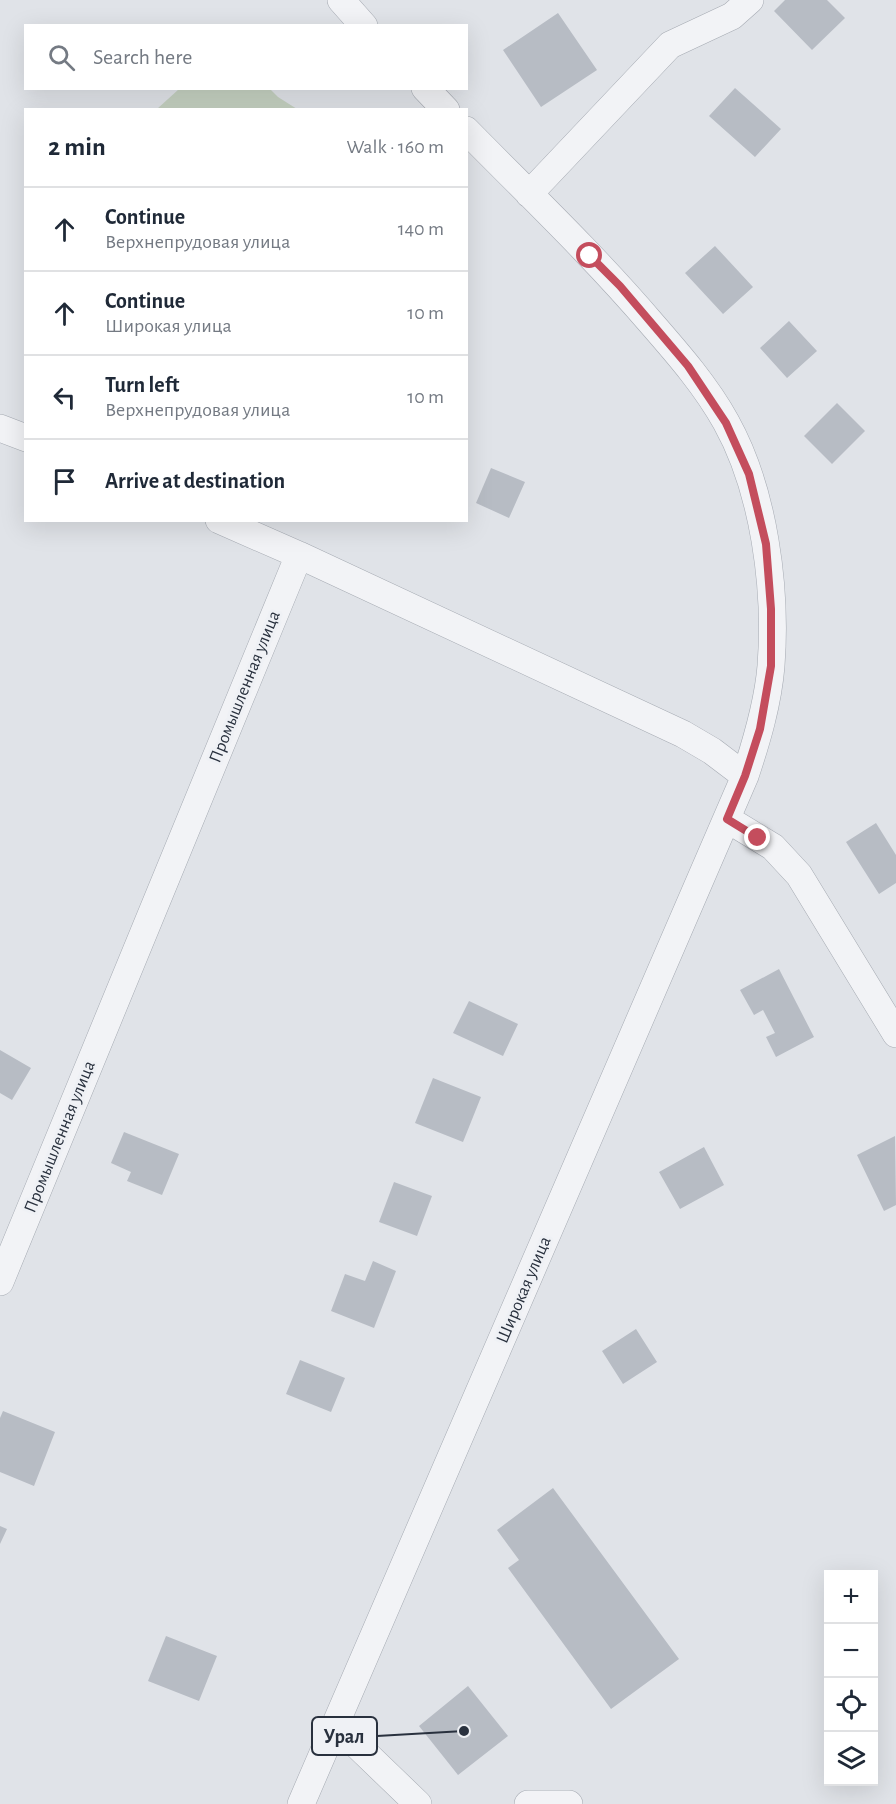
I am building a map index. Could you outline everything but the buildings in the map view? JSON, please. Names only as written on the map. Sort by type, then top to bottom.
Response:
[{"type":"street","points":[[341,0],[362,24]]},
{"type":"street","points":[[529,194],[670,45],[732,16],[750,0]]},
{"type":"street","points":[[427,90],[444,108]]},
{"type":"street","name":"Широкая улица","points":[[301,1804],[745,776],[760,729],[771,666],[771,609],[766,544],[749,474],[726,423],[688,366],[620,286],[468,132]]},
{"type":"street","points":[[0,428],[24,437]]},
{"type":"street","points":[[224,522],[683,734],[712,751],[745,776]]},
{"type":"street","name":"Промышленная улица","points":[[0,1282],[299,555]]},
{"type":"street","points":[[727,819],[773,847],[799,874],[896,1034]]},
{"type":"street","points":[[336,1725],[418,1804]]},
{"type":"street","points":[[528,1804],[569,1804]]},
{"type":"green space","points":[[178,90],[271,90],[295,108],[158,108]]},
{"type":"place","name":"Урал","points":[[464,1731]]},
{"type":"route","points":[[590,256],[620,286],[688,366],[726,423],[749,474],[766,544],[771,609],[771,666],[760,729],[745,776],[727,819],[758,838]]}]
